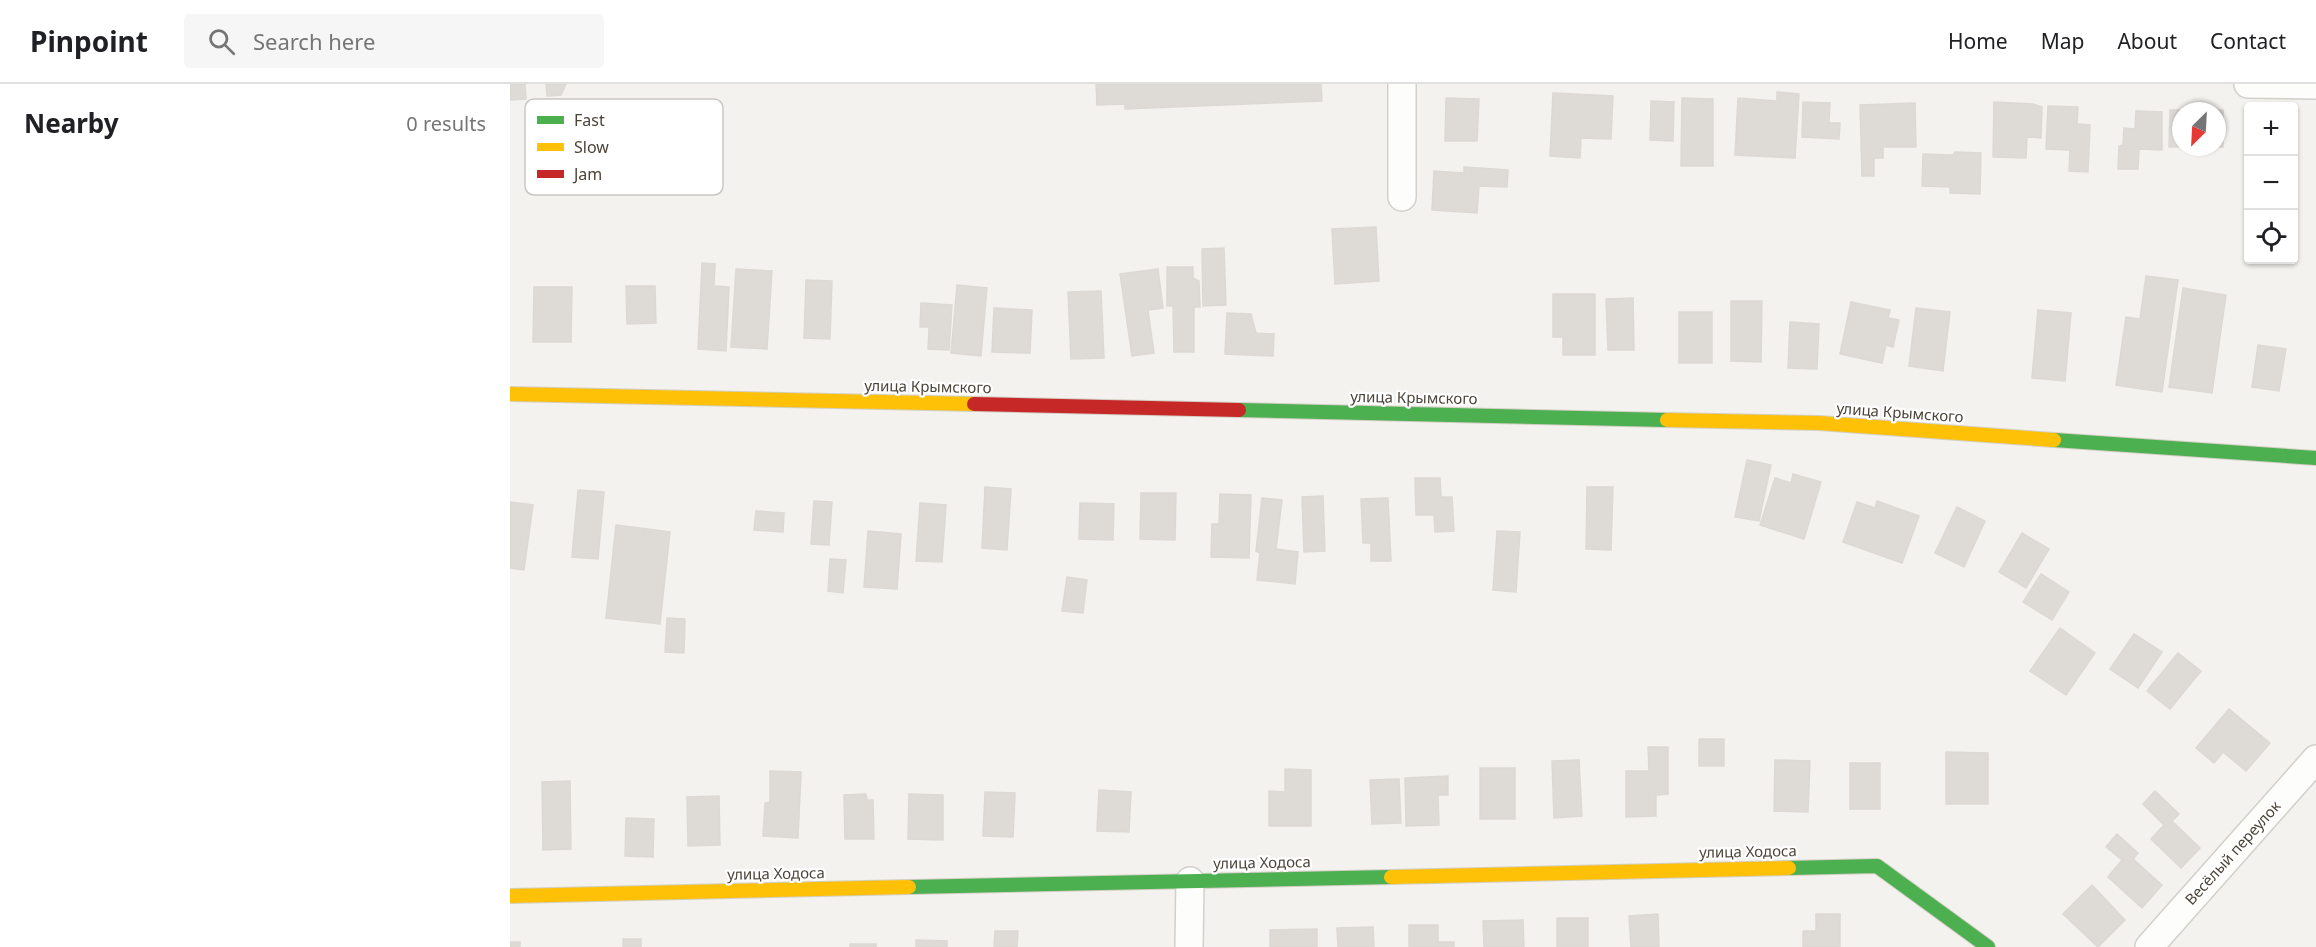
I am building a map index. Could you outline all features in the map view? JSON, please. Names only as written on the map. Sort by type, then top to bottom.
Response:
[{"type":"street","points":[[1402,84],[1402,197]]},
{"type":"street","points":[[2248,84],[2316,85]]},
{"type":"street","name":"улица Крымского","points":[[510,394],[1818,423],[2316,458]]},
{"type":"street","name":"Весёлый переулок","points":[[2149,947],[2316,759]]},
{"type":"street","name":"улица Ходоса","points":[[510,897],[1877,866],[1988,947]]},
{"type":"street","points":[[1189,947],[1190,881]]},
{"type":"building","points":[[510,84],[525,84],[526,99],[510,100]]},
{"type":"building","points":[[546,84],[566,84],[561,95],[547,96]]},
{"type":"building","points":[[1096,84],[1321,84],[1322,101],[1125,109],[1125,104],[1097,105]]},
{"type":"building","points":[[1777,92],[1799,94],[1795,158],[1735,155],[1738,98],[1777,101]]},
{"type":"building","points":[[1553,93],[1613,96],[1611,139],[1581,138],[1580,158],[1550,156]]},
{"type":"building","points":[[1446,98],[1479,99],[1477,141],[1445,141]]},
{"type":"building","points":[[1682,98],[1713,99],[1713,166],[1681,166]]},
{"type":"building","points":[[1651,101],[1674,102],[1673,141],[1650,140]]},
{"type":"building","points":[[1803,102],[1830,103],[1829,123],[1840,123],[1839,139],[1802,137]]},
{"type":"building","points":[[1994,102],[2033,104],[2042,107],[2041,138],[2027,137],[2026,158],[1993,157]]},
{"type":"building","points":[[1915,103],[1916,147],[1883,147],[1883,158],[1874,158],[1874,176],[1862,176],[1860,105]]},
{"type":"building","points":[[2048,106],[2078,107],[2077,124],[2090,125],[2088,172],[2069,171],[2070,150],[2046,149]]},
{"type":"building","points":[[2170,110],[2172,110],[2172,147],[2169,147]]},
{"type":"building","points":[[2136,111],[2162,112],[2162,150],[2139,149],[2138,169],[2118,169],[2119,146],[2123,145],[2124,128],[2135,129]]},
{"type":"building","points":[[1955,152],[1981,153],[1980,194],[1950,193],[1950,187],[1922,186],[1923,154],[1953,155]]},
{"type":"building","points":[[1464,167],[1508,170],[1507,187],[1479,186],[1477,213],[1432,210],[1434,171],[1464,173]]},
{"type":"building","points":[[1376,227],[1379,281],[1335,284],[1332,229]]},
{"type":"building","points":[[1224,248],[1226,305],[1203,306],[1202,249]]},
{"type":"building","points":[[702,263],[715,264],[714,286],[729,287],[726,351],[698,349]]},
{"type":"building","points":[[1167,267],[1193,267],[1193,278],[1199,281],[1200,307],[1194,307],[1194,352],[1174,352],[1173,306],[1167,306]]},
{"type":"building","points":[[736,269],[772,271],[767,349],[731,347]]},
{"type":"building","points":[[1158,269],[1163,308],[1148,310],[1154,353],[1132,356],[1120,274]]},
{"type":"building","points":[[2146,276],[2178,280],[2162,392],[2116,385],[2126,317],[2140,319]]},
{"type":"building","points":[[806,280],[832,281],[830,339],[804,338]]},
{"type":"building","points":[[957,285],[987,288],[981,356],[951,353]]},
{"type":"building","points":[[626,286],[655,286],[656,323],[627,324]]},
{"type":"building","points":[[534,287],[572,287],[571,342],[533,342]]},
{"type":"building","points":[[2183,288],[2226,295],[2212,393],[2169,387]]},
{"type":"building","points":[[1101,291],[1104,358],[1071,359],[1068,292]]},
{"type":"building","points":[[1553,294],[1595,294],[1595,355],[1563,355],[1563,337],[1553,337]]},
{"type":"building","points":[[1633,298],[1634,350],[1608,350],[1606,299]]},
{"type":"building","points":[[1731,301],[1762,301],[1761,362],[1731,361]]},
{"type":"building","points":[[1851,302],[1890,310],[1888,318],[1899,320],[1893,347],[1886,345],[1882,363],[1840,354]]},
{"type":"building","points":[[921,303],[952,305],[949,350],[928,349],[929,327],[920,327]]},
{"type":"building","points":[[994,308],[1032,310],[1030,353],[992,352]]},
{"type":"building","points":[[1916,308],[1950,312],[1943,371],[1909,366]]},
{"type":"building","points":[[2038,310],[2071,313],[2065,381],[2032,378]]},
{"type":"building","points":[[1679,312],[1712,312],[1712,363],[1679,363]]},
{"type":"building","points":[[1227,313],[1251,314],[1256,333],[1274,334],[1273,356],[1225,354]]},
{"type":"building","points":[[1790,322],[1819,324],[1817,369],[1788,368]]},
{"type":"building","points":[[2258,345],[2286,349],[2279,391],[2252,387]]},
{"type":"building","points":[[1747,460],[1771,465],[1759,521],[1735,517]]},
{"type":"building","points":[[1793,474],[1821,482],[1804,539],[1760,525],[1775,478],[1791,483]]},
{"type":"building","points":[[1415,478],[1440,478],[1441,497],[1452,497],[1454,531],[1435,532],[1434,515],[1416,515]]},
{"type":"building","points":[[985,487],[1011,489],[1007,550],[982,548]]},
{"type":"building","points":[[1587,487],[1613,487],[1611,550],[1586,549]]},
{"type":"building","points":[[578,490],[604,492],[598,559],[572,557]]},
{"type":"building","points":[[1141,493],[1176,493],[1175,540],[1140,539]]},
{"type":"building","points":[[1220,494],[1251,495],[1249,558],[1211,557],[1212,524],[1219,524]]},
{"type":"building","points":[[1323,496],[1325,551],[1304,552],[1302,497]]},
{"type":"building","points":[[1262,498],[1282,500],[1276,549],[1298,552],[1295,584],[1257,580],[1260,553],[1256,551]]},
{"type":"building","points":[[1388,498],[1391,561],[1371,561],[1371,543],[1363,543],[1361,499]]},
{"type":"building","points":[[814,501],[832,502],[829,545],[811,544]]},
{"type":"building","points":[[1877,501],[1919,516],[1902,563],[1843,542],[1857,502],[1875,508]]},
{"type":"building","points":[[510,502],[533,505],[524,570],[510,568]]},
{"type":"building","points":[[920,503],[946,505],[942,562],[916,561]]},
{"type":"building","points":[[1080,503],[1114,504],[1113,540],[1079,539]]},
{"type":"building","points":[[1957,507],[1985,521],[1964,567],[1935,553]]},
{"type":"building","points":[[756,511],[784,513],[783,532],[754,530]]},
{"type":"building","points":[[616,525],[670,532],[660,624],[606,618]]},
{"type":"building","points":[[868,531],[901,534],[897,589],[864,587]]},
{"type":"building","points":[[1497,531],[1520,532],[1516,592],[1493,590]]},
{"type":"building","points":[[2022,533],[2049,549],[2026,588],[1999,572]]},
{"type":"building","points":[[830,559],[846,560],[843,593],[828,591]]},
{"type":"building","points":[[2041,574],[2069,592],[2052,620],[2023,602]]},
{"type":"building","points":[[1067,577],[1087,580],[1083,613],[1062,611]]},
{"type":"building","points":[[667,618],[685,619],[684,653],[665,652]]},
{"type":"building","points":[[2060,628],[2095,653],[2066,695],[2030,671]]},
{"type":"building","points":[[2134,634],[2162,652],[2138,688],[2110,669]]},
{"type":"building","points":[[2178,653],[2201,671],[2170,709],[2147,691]]},
{"type":"building","points":[[2229,709],[2270,743],[2246,771],[2223,752],[2214,763],[2196,748]]},
{"type":"building","points":[[1699,739],[1724,739],[1724,766],[1699,766]]},
{"type":"building","points":[[1648,747],[1668,747],[1668,794],[1656,795],[1656,816],[1626,817],[1626,771],[1649,771]]},
{"type":"building","points":[[1946,752],[1988,753],[1988,804],[1946,804]]},
{"type":"building","points":[[1579,760],[1582,816],[1554,818],[1552,761]]},
{"type":"building","points":[[1775,760],[1810,761],[1808,812],[1774,811]]},
{"type":"building","points":[[1850,763],[1880,763],[1880,809],[1850,809]]},
{"type":"building","points":[[1480,768],[1515,768],[1515,819],[1480,819]]},
{"type":"building","points":[[1285,769],[1311,770],[1311,826],[1269,826],[1269,791],[1285,792]]},
{"type":"building","points":[[770,771],[801,772],[798,838],[763,836],[765,803],[770,802]]},
{"type":"building","points":[[1448,776],[1448,795],[1438,795],[1439,825],[1406,826],[1405,778]]},
{"type":"building","points":[[1399,779],[1401,823],[1372,824],[1370,780]]},
{"type":"building","points":[[570,781],[571,849],[543,850],[542,782]]},
{"type":"building","points":[[1099,790],[1131,792],[1129,832],[1097,831]]},
{"type":"building","points":[[2155,791],[2179,814],[2172,821],[2200,848],[2181,868],[2151,839],[2164,825],[2143,804]]},
{"type":"building","points":[[985,792],[1015,793],[1013,837],[983,836]]},
{"type":"building","points":[[866,794],[867,800],[873,800],[874,839],[845,839],[844,795]]},
{"type":"building","points":[[909,794],[943,795],[943,840],[908,839]]},
{"type":"building","points":[[719,796],[720,845],[688,846],[687,797]]},
{"type":"building","points":[[626,818],[654,819],[653,857],[625,856]]},
{"type":"building","points":[[2117,834],[2138,853],[2133,859],[2162,885],[2142,908],[2108,877],[2122,860],[2106,847]]},
{"type":"building","points":[[2092,885],[2125,920],[2098,947],[2063,914]]},
{"type":"building","points":[[1658,914],[1659,947],[1631,947],[1629,916]]},
{"type":"building","points":[[1816,914],[1840,914],[1840,947],[1803,947],[1803,931],[1816,931]]},
{"type":"building","points":[[1557,918],[1588,918],[1588,947],[1557,947]]},
{"type":"building","points":[[1523,920],[1524,947],[1484,947],[1483,921]]},
{"type":"building","points":[[1409,925],[1438,925],[1438,942],[1454,942],[1454,947],[1409,947]]},
{"type":"building","points":[[1373,927],[1374,947],[1338,947],[1337,928]]},
{"type":"building","points":[[1317,929],[1317,947],[1270,947],[1270,930]]},
{"type":"building","points":[[995,931],[1018,931],[1017,947],[994,947]]},
{"type":"building","points":[[623,939],[641,939],[641,947],[623,947]]},
{"type":"building","points":[[916,940],[947,941],[947,947],[916,947]]},
{"type":"building","points":[[510,942],[520,942],[520,947],[510,947]]},
{"type":"building","points":[[850,944],[876,944],[876,947],[850,947]]},
{"type":"traffic: fast","points":[[1239,410],[1667,420]]},
{"type":"traffic: fast","points":[[2054,440],[2316,458]]},
{"type":"traffic: fast","points":[[1789,868],[1877,866],[1988,947]]},
{"type":"traffic: fast","points":[[909,887],[1391,877]]},
{"type":"traffic: slow","points":[[510,394],[974,404]]},
{"type":"traffic: slow","points":[[1667,420],[1819,423],[2054,440]]},
{"type":"traffic: slow","points":[[1391,877],[1789,868]]},
{"type":"traffic: slow","points":[[510,896],[909,887]]},
{"type":"traffic: jam","points":[[974,404],[1239,410]]}]
